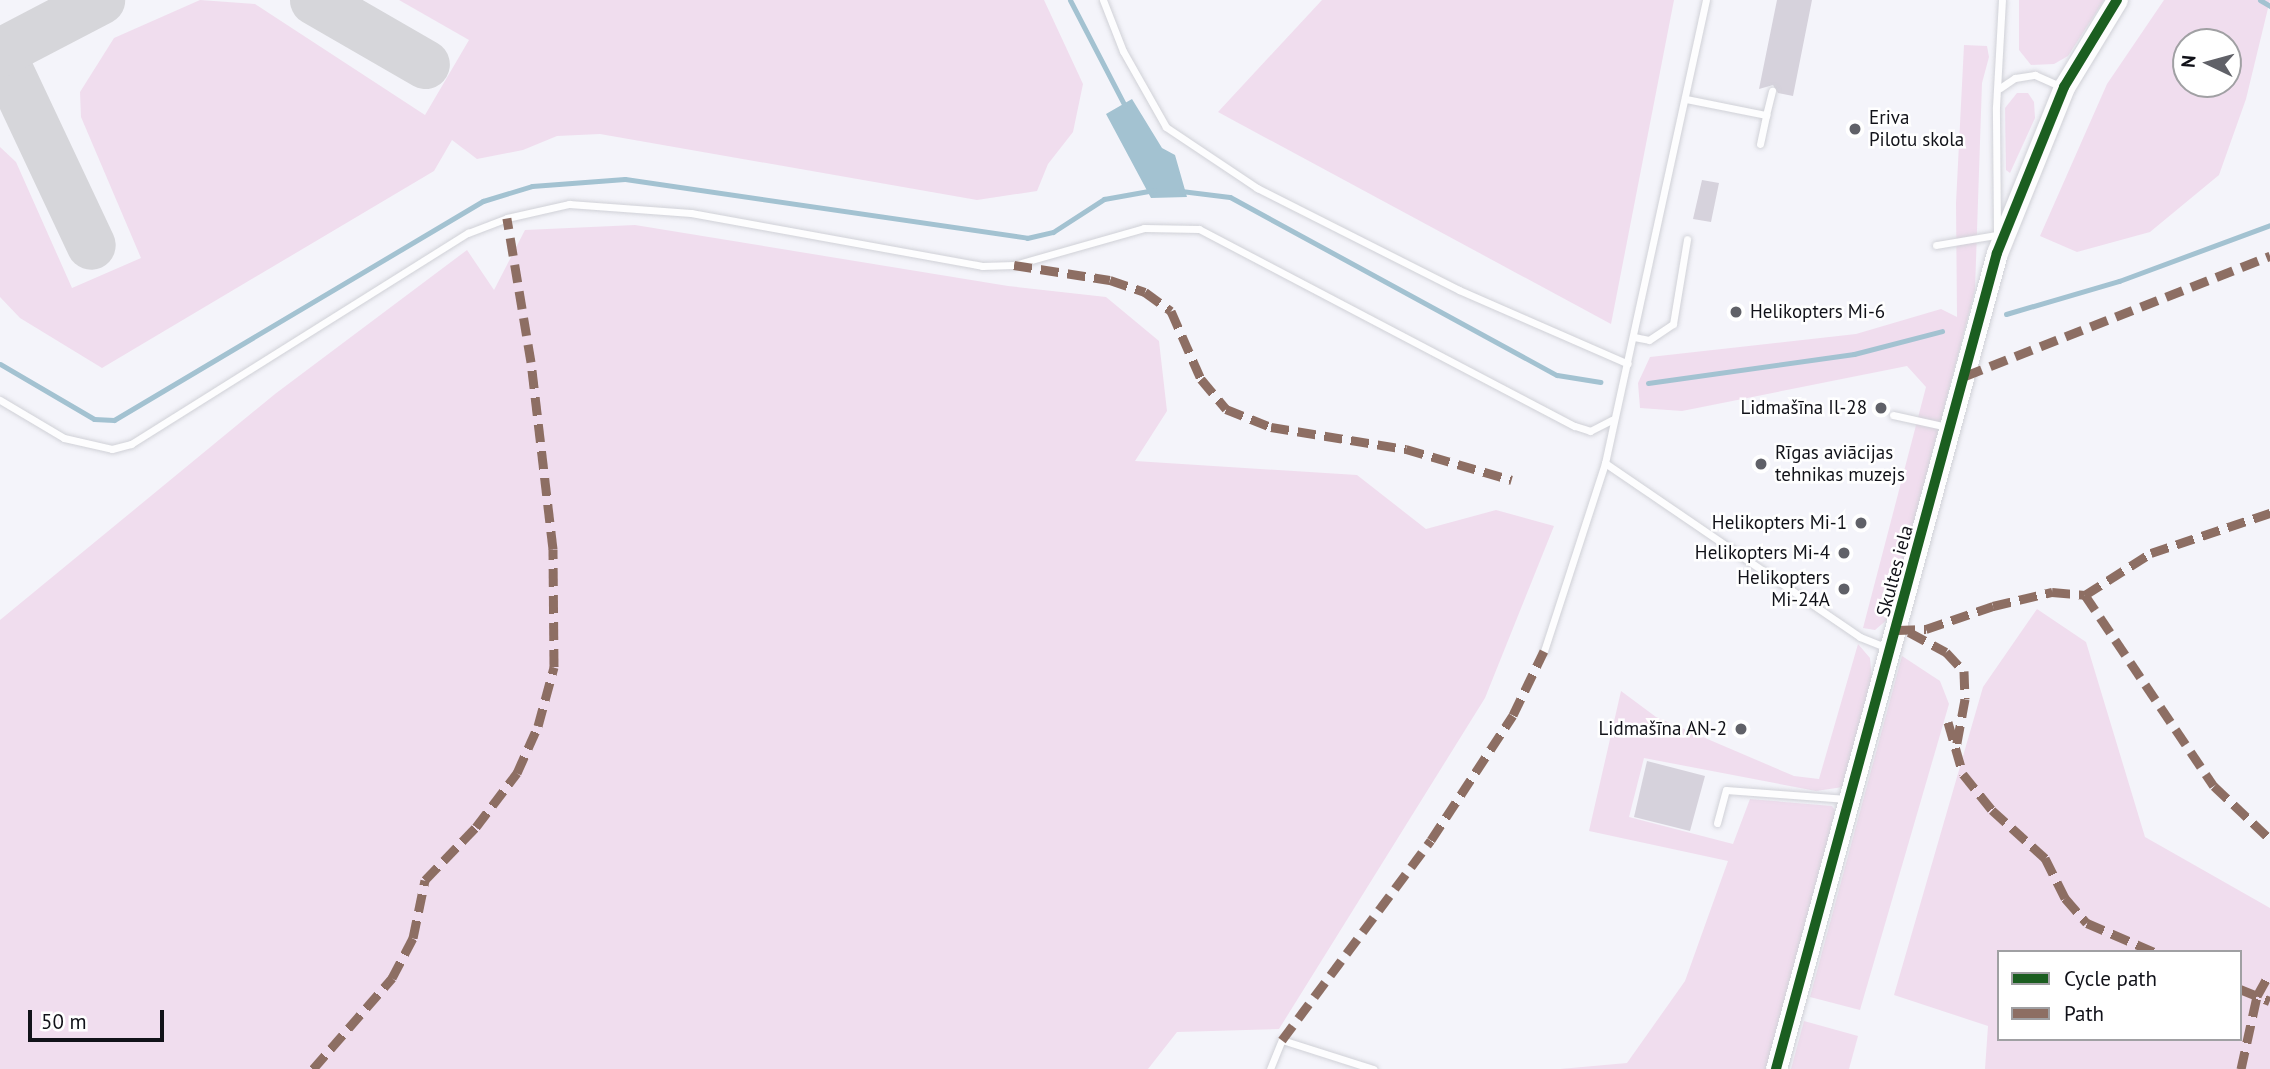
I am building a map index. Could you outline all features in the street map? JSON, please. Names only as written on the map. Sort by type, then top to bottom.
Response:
[{"type":"main road","name":"Skultes iela","points":[[1776,1069],[1951,428],[1997,244],[2064,87],[2117,0]]},
{"type":"lane","points":[[1102,0],[1123,51],[1166,127],[1257,188],[1459,290],[1628,364]]},
{"type":"lane","points":[[1544,651],[1605,463],[1612,420],[1628,364],[1706,0]]},
{"type":"lane","points":[[1936,244],[1997,244],[1996,107],[2000,88],[2002,0]]},
{"type":"lane","points":[[2000,88],[2015,78],[2035,75],[2064,87]]},
{"type":"lane","points":[[1760,144],[1772,91]]},
{"type":"lane","points":[[1686,99],[1766,115]]},
{"type":"lane","points":[[0,400],[64,438],[112,449],[131,444],[468,233],[507,218],[569,204],[691,213],[982,266],[1014,265],[1144,228],[1199,229],[1575,426],[1590,430],[1612,420]]},
{"type":"lane","points":[[1634,337],[1649,340],[1672,324],[1687,239]]},
{"type":"lane","points":[[1894,415],[1951,428]]},
{"type":"lane","points":[[1605,463],[1834,624],[1891,649]]},
{"type":"lane","points":[[1717,823],[1726,789],[1851,799]]},
{"type":"lane","points":[[1270,1069],[1282,1040],[1373,1069]]},
{"type":"shaded area","points":[[200,0],[255,4],[425,115],[469,40],[399,0],[1044,0],[1083,84],[1073,132],[1048,164],[1037,191],[977,200],[600,134],[557,136],[523,150],[477,159],[452,140],[434,171],[102,368],[20,318],[0,297],[0,147],[16,162],[72,288],[141,258],[81,117],[80,92],[114,38]]},
{"type":"shaded area","points":[[1322,0],[1674,0],[1611,324],[1218,112]]},
{"type":"shaded area","points":[[2019,0],[2104,0],[2068,56],[2054,64],[2031,65],[2019,50]]},
{"type":"shaded area","points":[[2164,0],[2270,0],[2246,99],[2219,175],[2150,232],[2077,252],[2040,236],[2107,84]]},
{"type":"shaded area","points":[[1964,45],[1987,46],[1989,57],[1982,83],[1975,290],[1889,618],[1875,630],[1863,628],[1926,387],[1907,366],[1682,411],[1640,408],[1638,383],[1650,357],[1856,334],[1941,309],[1957,317],[1956,203]]},
{"type":"shaded area","points":[[2017,93],[2028,93],[2034,102],[2035,118],[2010,173],[2006,170],[2005,108]]},
{"type":"shaded area","points":[[635,225],[1008,286],[1106,297],[1159,341],[1167,411],[1135,461],[1357,475],[1426,529],[1496,510],[1554,526],[1485,698],[1279,1029],[1177,1032],[1148,1069],[0,1069],[0,620],[275,394],[467,250],[494,290],[525,230]]},
{"type":"shaded area","points":[[2037,609],[2086,642],[2145,837],[2270,908],[2270,1069],[1985,1069],[1988,1026],[1894,995],[1983,687]]},
{"type":"shaded area","points":[[1858,644],[1870,658],[1872,680],[1843,787],[1816,791],[1644,758],[1629,817],[1733,844],[1750,799],[1832,806],[1836,812],[1767,1069],[1560,1069],[1627,1063],[1685,981],[1728,861],[1589,831],[1621,691],[1656,717],[1794,776],[1819,779]]},
{"type":"shaded area","points":[[1902,656],[1940,681],[1949,704],[1860,1010],[1810,997]]},
{"type":"shaded area","points":[[1804,1021],[1858,1036],[1849,1069],[1791,1069]]},
{"type":"water","points":[[1132,99],[1162,148],[1175,155],[1187,197],[1151,198],[1106,114]]},
{"type":"building","points":[[1777,0],[1812,0],[1793,96],[1778,93],[1773,85],[1759,89]]},
{"type":"building","points":[[1702,180],[1719,183],[1711,222],[1693,219]]},
{"type":"building","points":[[1647,761],[1705,776],[1690,831],[1634,817]]},
{"type":"waterway","points":[[1070,0],[1125,106]]},
{"type":"waterway","points":[[2260,0],[2270,6]]},
{"type":"waterway","points":[[0,364],[94,419],[114,420],[483,201],[532,186],[625,179],[1027,238],[1053,232],[1104,199],[1154,190]]},
{"type":"waterway","points":[[1181,191],[1230,197],[1557,375],[1600,382]]},
{"type":"waterway","points":[[2006,314],[2119,281],[2270,225]]},
{"type":"waterway","points":[[1648,383],[1854,354],[1942,331]]},
{"type":"taxiway","points":[[0,52],[100,0]]},
{"type":"taxiway","points":[[314,0],[425,64]]},
{"type":"taxiway","points":[[0,52],[91,245]]},
{"type":"marked path","points":[[313,1069],[392,978],[413,938],[425,880],[476,827],[517,773],[538,726],[554,667],[553,549],[531,362],[507,218]]},
{"type":"marked path","points":[[1965,376],[2270,256]]},
{"type":"marked path","points":[[1014,265],[1110,280],[1145,292],[1171,311],[1201,379],[1226,409],[1271,427],[1406,449],[1512,480]]},
{"type":"marked path","points":[[2085,595],[2151,553],[2270,513]]},
{"type":"marked path","points":[[1897,630],[1926,629],[1993,606],[2052,592],[2085,595],[2214,786],[2270,839]]},
{"type":"marked path","points":[[1909,632],[1946,652],[1964,671],[1965,699],[1956,748]]},
{"type":"marked path","points":[[1282,1040],[1431,840],[1513,715],[1544,651]]},
{"type":"marked path","points":[[1948,722],[1963,774],[1992,810],[2045,858],[2065,898],[2087,923],[2149,950]]},
{"type":"marked path","points":[[2241,1069],[2257,996],[2270,973]]},
{"type":"marked path","points":[[2242,990],[2270,1001]]},
{"type":"cycle path","points":[[1776,1069],[1997,253],[2064,87],[2117,0]]},
{"type":"place","name":"Eriva Pilotu skola","points":[[1855,129]]},
{"type":"place","name":"Helikopters Mi-6","points":[[1736,312]]},
{"type":"place","name":"Lidmašīna Il-28","points":[[1881,408]]},
{"type":"place","name":"Rīgas aviācijas tehnikas muzejs","points":[[1761,464]]},
{"type":"place","name":"Helikopters Mi-1","points":[[1861,523]]},
{"type":"place","name":"Helikopters Mi-4","points":[[1844,553]]},
{"type":"place","name":"Helikopters Mi-24A","points":[[1844,589]]},
{"type":"place","name":"Lidmašīna AN-2","points":[[1741,729]]}]
